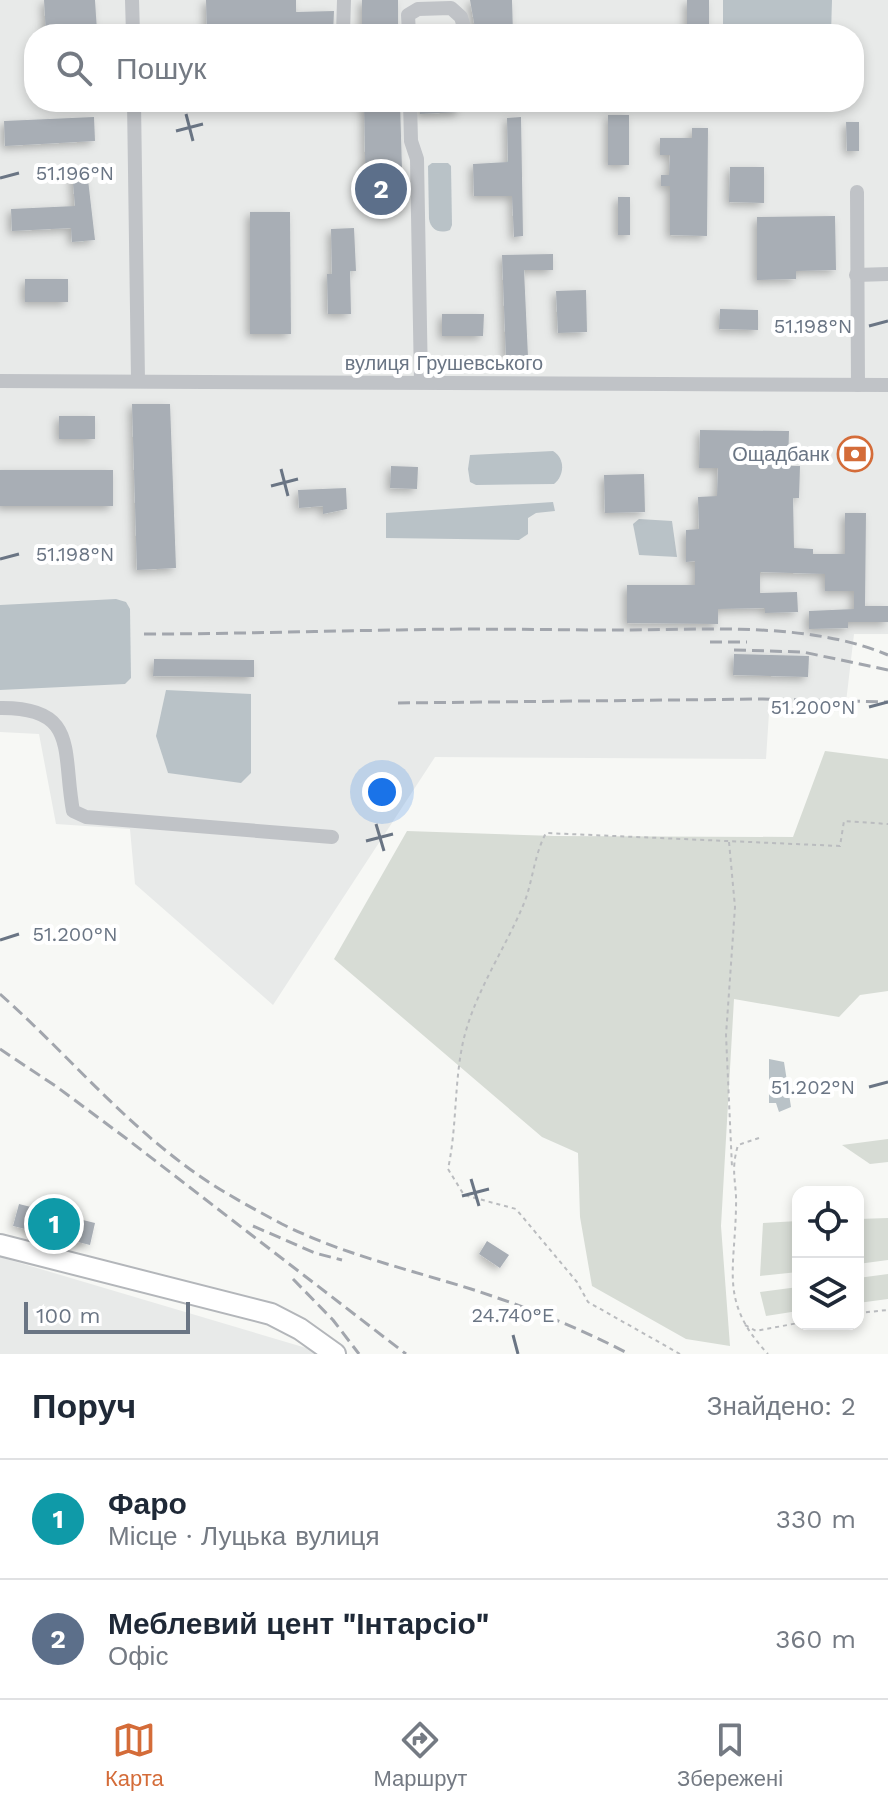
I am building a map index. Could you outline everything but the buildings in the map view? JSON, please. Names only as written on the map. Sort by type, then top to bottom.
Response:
[{"type":"highway","points":[[0,1245],[271,1314],[300,1329],[335,1354]]},
{"type":"street","points":[[132,0],[133,24]]},
{"type":"street","points":[[343,24],[344,0]]},
{"type":"street","points":[[408,24],[408,15],[418,9],[451,8],[461,17],[463,24]]},
{"type":"street","points":[[134,112],[138,380]]},
{"type":"street","points":[[410,112],[411,141],[417,159],[421,382]]},
{"type":"street","points":[[857,192],[858,385]]},
{"type":"street","points":[[856,275],[888,274]]},
{"type":"street","name":"вулиця Грушевського","points":[[0,381],[888,385]]},
{"type":"street","points":[[0,708],[25,708],[47,715],[62,733],[73,811],[86,817],[332,837]]},
{"type":"path","points":[[680,1354],[588,1302],[569,1272],[516,1209],[464,1195],[448,1169],[455,1137],[454,1093],[464,1040],[477,1001],[524,905],[536,851],[546,833],[840,846],[844,821],[888,824]]},
{"type":"path","points":[[729,841],[735,907],[726,1035],[736,1197],[731,1269],[734,1300],[748,1333],[768,1354]]},
{"type":"path","points":[[732,1167],[738,1145],[759,1138]]},
{"type":"path","points":[[864,1312],[888,1310]]},
{"type":"path","points":[[745,1325],[756,1331],[792,1324]]},
{"type":"shaded area","points":[[0,0],[888,0],[888,634],[854,634],[845,711],[769,713],[766,759],[435,757],[273,1005],[135,884],[130,829],[56,824],[39,734],[0,732]]},
{"type":"shaded area","points":[[723,0],[832,0],[831,24],[723,24]]},
{"type":"shaded area","points":[[448,163],[451,166],[452,225],[446,231],[434,228],[429,219],[428,166]]},
{"type":"shaded area","points":[[553,451],[560,458],[562,467],[554,484],[476,485],[470,482],[470,455]]},
{"type":"shaded area","points":[[553,502],[555,511],[536,513],[528,518],[528,534],[519,540],[386,538],[386,513]]},
{"type":"shaded area","points":[[639,519],[672,521],[677,557],[639,555],[633,524]]},
{"type":"shaded area","points":[[116,599],[126,602],[130,609],[131,678],[125,684],[0,690],[0,605]]},
{"type":"shaded area","points":[[166,690],[251,694],[251,773],[241,783],[168,773],[156,736]]},
{"type":"shaded area","points":[[825,751],[888,759],[888,991],[860,995],[839,1017],[734,999],[721,1226],[730,1346],[686,1339],[592,1286],[580,1217],[578,1153],[542,1137],[334,959],[407,831],[555,836],[793,837]]},
{"type":"shaded area","points":[[769,1059],[784,1062],[791,1107],[779,1112],[776,1103],[769,1103]]},
{"type":"shaded area","points":[[888,1139],[888,1162],[870,1164],[842,1145]]},
{"type":"shaded area","points":[[888,1218],[888,1260],[864,1263],[864,1219]]},
{"type":"shaded area","points":[[792,1221],[792,1273],[760,1276],[763,1223]]},
{"type":"shaded area","points":[[0,1257],[313,1350],[318,1354],[0,1354]]},
{"type":"shaded area","points":[[888,1274],[888,1299],[864,1302],[864,1277]]},
{"type":"shaded area","points":[[792,1288],[792,1312],[766,1316],[760,1292]]},
{"type":"railway","points":[[144,634],[720,629],[824,637],[888,655]]},
{"type":"railway","points":[[710,642],[747,642]]},
{"type":"railway","points":[[734,650],[803,652],[888,670]]},
{"type":"railway","points":[[398,703],[763,699],[888,702]]},
{"type":"railway","points":[[0,994],[158,1145],[244,1203],[305,1235],[512,1303],[571,1326],[629,1354]]},
{"type":"railway","points":[[0,1049],[127,1139],[406,1354]]},
{"type":"railway","points":[[253,1226],[315,1253],[342,1260]]},
{"type":"railway","points":[[293,1279],[333,1320],[359,1354]]},
{"type":"place","name":"Меблевий цент \"Інтарсіо\"","points":[[381,189]]},
{"type":"place","name":"Ощадбанк","points":[[855,454]]},
{"type":"place","name":"Фаро","points":[[54,1224]]}]
